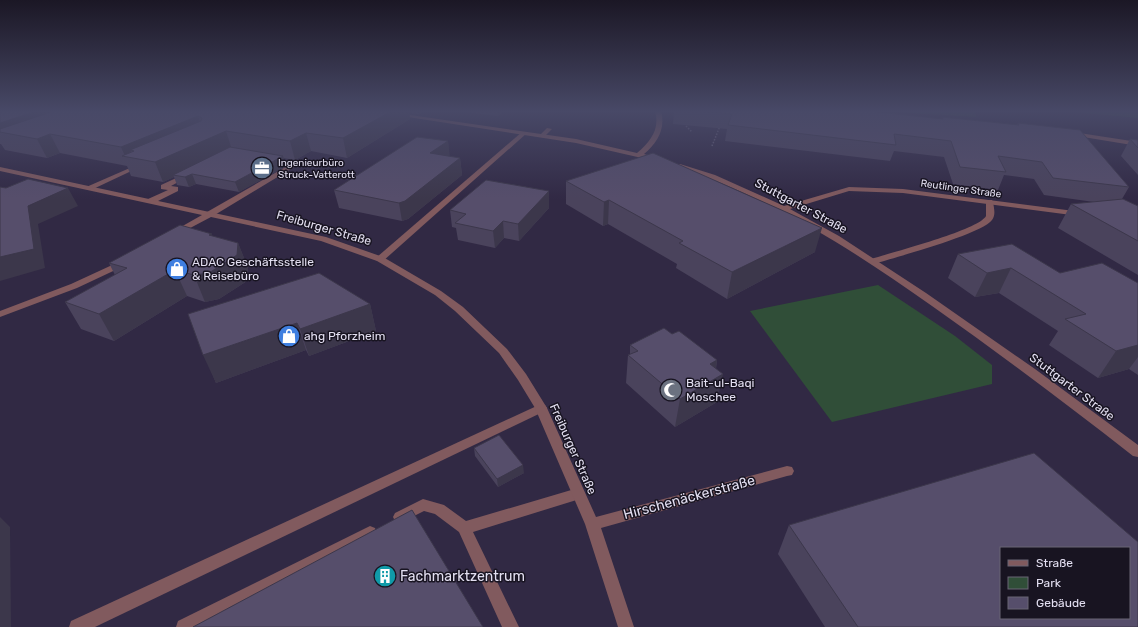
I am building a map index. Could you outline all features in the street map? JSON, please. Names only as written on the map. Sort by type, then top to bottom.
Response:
[{"type":"street","points":[[380,259],[516,140]]},
{"type":"street","points":[[581,140],[639,154],[660,161]]},
{"type":"street","points":[[639,154],[652,140]]},
{"type":"street","points":[[1115,140],[1138,144]]},
{"type":"street","points":[[169,237],[296,164],[268,159]]},
{"type":"street","points":[[88,188],[150,161]]},
{"type":"street","name":"Stuttgarter Straße","points":[[674,165],[710,176],[784,208],[874,261],[972,329],[1138,452]]},
{"type":"street","name":"Freiburger Straße","points":[[0,169],[316,237],[380,259],[438,292],[481,329],[503,351],[522,377],[541,408],[592,524],[626,627]]},
{"type":"street","points":[[151,201],[175,189],[164,187],[191,173]]},
{"type":"street","name":"Reutlinger Straße","points":[[784,208],[848,189],[903,191],[1084,215]]},
{"type":"street","points":[[874,261],[966,232],[987,222],[990,217],[989,202]]},
{"type":"street","points":[[0,314],[85,281],[134,257]]},
{"type":"street","points":[[77,627],[541,408]]},
{"type":"street","name":"Hirschenäckerstraße","points":[[592,524],[787,471]]},
{"type":"street","points":[[464,528],[578,494]]},
{"type":"street","points":[[184,627],[423,505],[439,509],[464,528],[511,627]]},
{"type":"path","points":[[712,146],[714,140]]},
{"type":"green space","points":[[878,285],[955,336],[992,365],[992,384],[832,422],[750,311]]},
{"type":"building","points":[[84,140],[138,140],[121,147]]},
{"type":"building","points":[[154,140],[205,140],[155,162],[122,156],[134,151],[130,150]]},
{"type":"building","points":[[412,140],[448,141],[430,153],[460,158],[405,201],[399,203],[334,190]]},
{"type":"building","points":[[856,140],[895,140],[896,145]]},
{"type":"building","points":[[945,140],[1089,140],[1129,187],[1053,178],[1042,162],[998,156],[1006,172],[960,167],[951,141]]},
{"type":"building","points":[[1131,140],[1138,140],[1138,148]]},
{"type":"building","points":[[230,147],[283,156],[235,182],[192,174],[185,177],[173,175]]},
{"type":"building","points":[[653,153],[822,228],[732,272],[679,243],[683,241],[609,200],[604,202],[566,181]]},
{"type":"building","points":[[28,179],[68,188],[28,206],[34,249],[0,257],[0,187],[6,188]]},
{"type":"building","points":[[486,180],[549,191],[518,224],[503,221],[493,231],[455,223],[466,214],[450,210]]},
{"type":"building","points":[[1123,199],[1138,206],[1138,241],[1071,204]]},
{"type":"building","points":[[180,225],[238,243],[237,255],[209,273],[194,275],[175,270],[99,314],[65,302],[127,268],[109,263]]},
{"type":"building","points":[[1012,244],[1060,273],[1102,263],[1138,283],[1138,345],[1116,351],[1065,319],[1086,314],[1011,268],[987,273],[958,254]]},
{"type":"building","points":[[319,273],[370,304],[300,329],[297,323],[203,355],[188,314]]},
{"type":"building","points":[[664,328],[672,334],[679,331],[717,360],[710,364],[723,374],[680,399],[628,355],[638,351],[630,345]]},
{"type":"building","points":[[499,435],[523,465],[497,479],[474,448]]},
{"type":"building","points":[[1034,453],[1138,542],[1138,627],[858,627],[789,525]]},
{"type":"building","name":"Fachmarktzentrum","points":[[412,510],[483,627],[193,627]]},
{"type":"place","name":"Ingenieurbüro Struck-Vatterott","points":[[262,168]]},
{"type":"place","name":"ADAC Geschäftsstelle & Reisebüro","points":[[177,269]]},
{"type":"place","name":"ahg Pforzheim","points":[[289,336]]},
{"type":"place","name":"Bait-ul-Baqi Moschee","points":[[671,390]]},
{"type":"place","name":"Fachmarktzentrum","points":[[385,576]]}]
